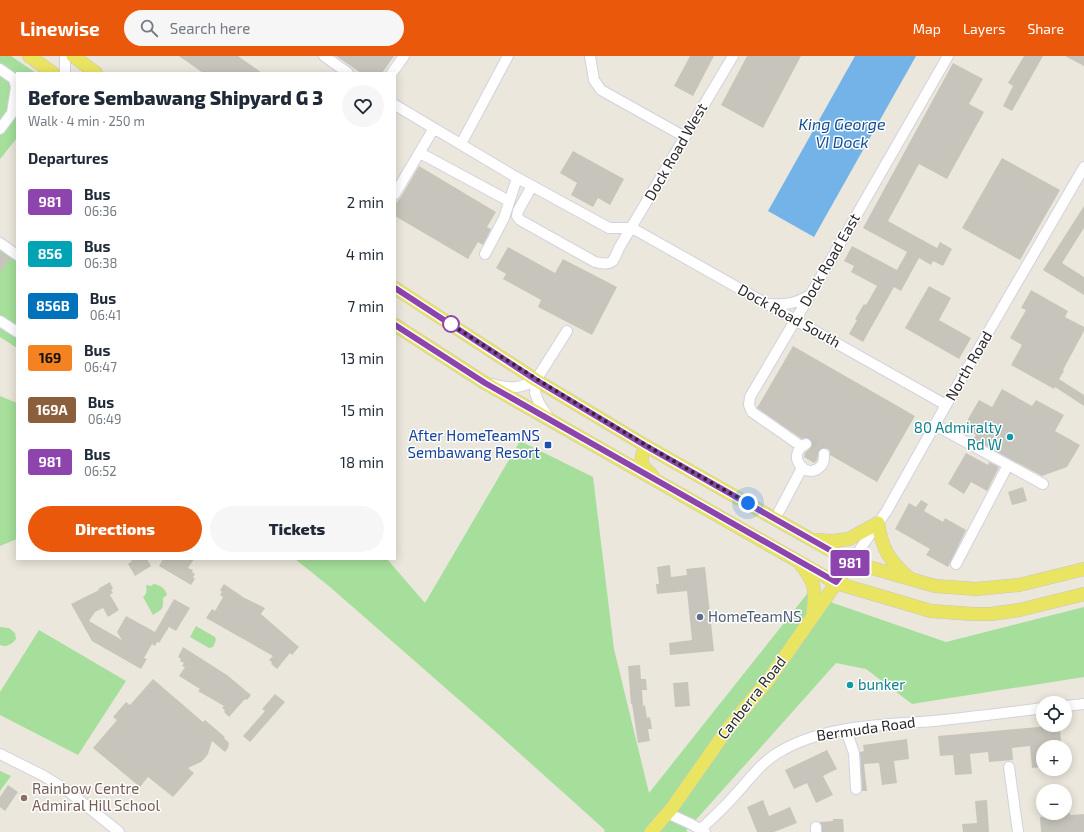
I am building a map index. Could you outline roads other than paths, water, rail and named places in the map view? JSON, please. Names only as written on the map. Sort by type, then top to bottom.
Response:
[{"type":"main road","points":[[29,56],[51,72]]},
{"type":"main road","points":[[73,56],[95,72]]},
{"type":"main road","points":[[396,289],[536,380],[646,446],[851,562],[935,586],[976,589],[1019,585],[1084,569]]},
{"type":"main road","points":[[396,326],[485,383],[798,562],[836,582],[931,611],[973,614],[991,614],[1019,610],[1084,594]]},
{"type":"main road","points":[[646,446],[641,454],[642,462],[647,471],[665,485]]},
{"type":"main road","points":[[811,540],[834,541],[849,539],[878,523],[880,538],[892,562],[911,579]]},
{"type":"main road","points":[[798,562],[809,575],[813,584],[816,596],[813,616]]},
{"type":"main road","name":"Canberra Road","points":[[651,832],[667,813],[726,731],[769,678],[851,562]]},
{"type":"street","points":[[65,56],[66,72]]},
{"type":"street","points":[[324,56],[347,72]]},
{"type":"street","points":[[393,72],[404,56]]},
{"type":"street","points":[[461,144],[508,56]]},
{"type":"street","points":[[590,56],[594,80],[601,90],[685,137]]},
{"type":"street","points":[[591,68],[598,56]]},
{"type":"street","name":"Dock Road West","points":[[532,186],[518,211],[517,216],[520,220],[596,262],[609,264],[613,261],[619,248],[733,56]]},
{"type":"street","name":"Dock Road East","points":[[802,468],[796,457],[798,451],[804,445],[752,412],[749,406],[750,397],[948,56]]},
{"type":"street","points":[[0,68],[14,79],[16,87],[12,113],[0,129]]},
{"type":"street","points":[[396,106],[517,178],[609,228],[632,228]]},
{"type":"street","points":[[396,192],[434,128]]},
{"type":"street","points":[[420,153],[509,201]]},
{"type":"street","name":"North Road","points":[[851,562],[886,512],[946,405],[1084,167]]},
{"type":"street","points":[[485,254],[504,218],[517,178]]},
{"type":"street","name":"Dock Road South","points":[[632,228],[946,405]]},
{"type":"street","points":[[0,243],[16,254]]},
{"type":"street","points":[[768,304],[787,305],[810,295]]},
{"type":"street","points":[[0,321],[16,331]]},
{"type":"street","points":[[552,421],[539,403],[535,393],[536,380],[567,331]]},
{"type":"street","points":[[485,383],[514,388],[525,386],[536,380]]},
{"type":"street","points":[[935,425],[1043,484]]},
{"type":"street","points":[[775,519],[802,468],[814,470],[819,468],[823,463],[824,454]]},
{"type":"street","points":[[956,564],[1008,465]]},
{"type":"street","points":[[1072,705],[1084,704]]},
{"type":"street","name":"Bermuda Road","points":[[703,831],[766,761],[780,751],[806,738],[846,730],[1036,709]]},
{"type":"street","points":[[846,730],[854,753],[856,789]]},
{"type":"street","points":[[0,754],[38,773],[68,791],[119,832]]},
{"type":"street","points":[[1009,767],[1018,832]]},
{"type":"street","points":[[667,813],[703,831]]},
{"type":"water","name":"King George VI Dock","points":[[855,56],[916,56],[814,237],[768,211]]},
{"type":"tunnel","points":[[806,444],[817,446],[824,454]]},
{"type":"place","name":"80 Admiralty Rd W","points":[[1010,437]]},
{"type":"place","name":"After HomeTeamNS Sembawang Resort","points":[[548,445]]},
{"type":"place","name":"HomeTeamNS","points":[[700,617]]},
{"type":"place","name":"bunker","points":[[850,685]]},
{"type":"place","name":"Rainbow Centre Admiral Hill School","points":[[24,798]]}]
